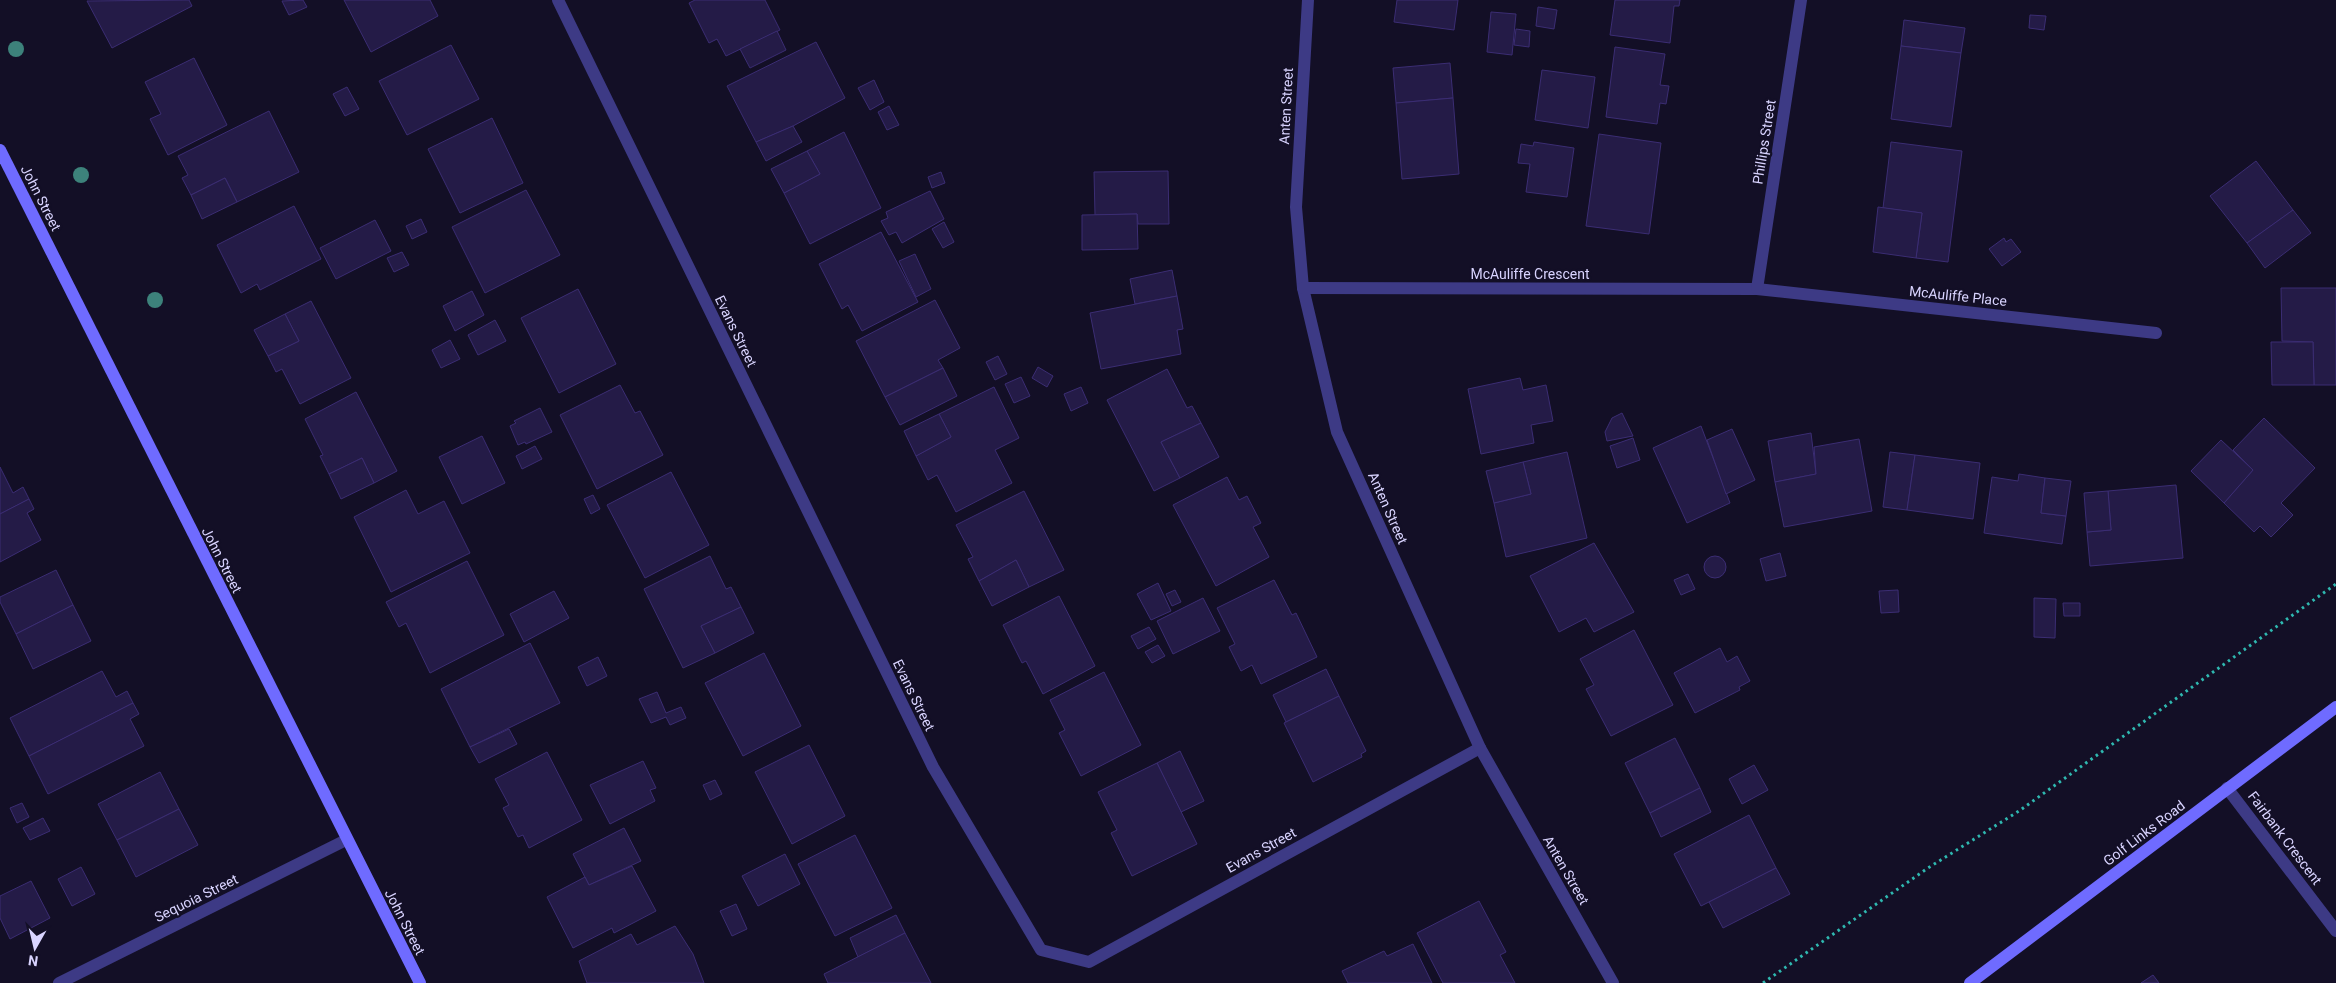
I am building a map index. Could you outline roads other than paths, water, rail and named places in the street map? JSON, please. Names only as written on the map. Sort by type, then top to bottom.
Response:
[{"type":"main road","name":"John Street","points":[[0,150],[346,840],[420,983]]},
{"type":"main road","name":"Golf Links Road","points":[[1970,983],[2336,707]]},
{"type":"street","name":"Evans Street","points":[[558,0],[933,767],[1042,950],[1089,962],[1480,748]]},
{"type":"street","name":"Anten Street","points":[[1308,0],[1296,207],[1303,288],[1337,432],[1480,748],[1613,983]]},
{"type":"street","name":"Phillips Street","points":[[1757,289],[1800,0]]},
{"type":"street","name":"McAuliffe Crescent","points":[[1303,288],[1757,289]]},
{"type":"street","name":"McAuliffe Place","points":[[1757,289],[2156,333]]},
{"type":"street","name":"Fairbank Crescent","points":[[2228,788],[2336,931]]},
{"type":"street","name":"Sequoia Street","points":[[59,983],[346,840]]}]
